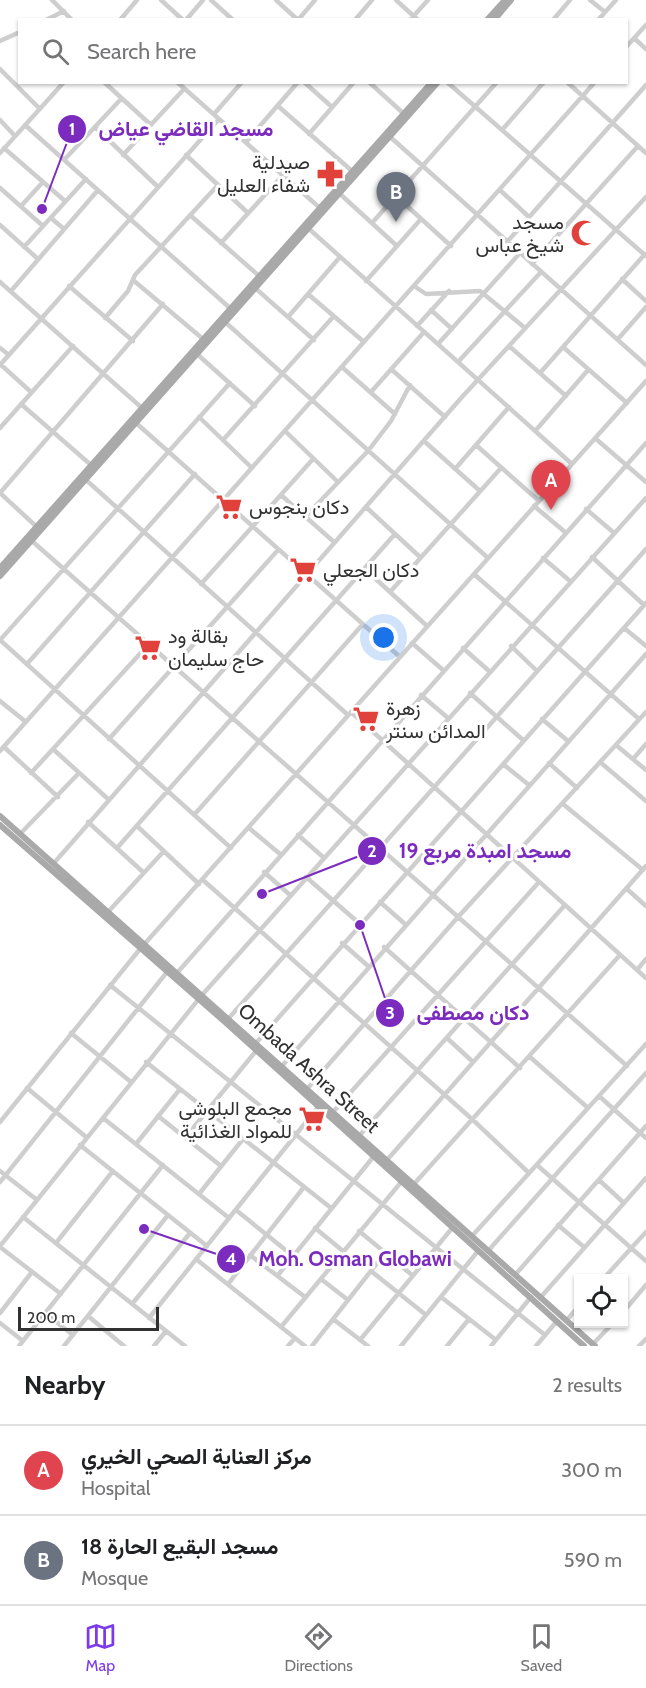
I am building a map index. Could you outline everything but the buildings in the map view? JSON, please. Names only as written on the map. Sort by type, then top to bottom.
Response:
[{"type":"main road","points":[[494,18],[505,0]]},
{"type":"main road","points":[[494,18],[511,0]]},
{"type":"main road","points":[[0,568],[85,479],[134,421],[142,408],[232,310],[259,276],[339,194],[430,84]]},
{"type":"main road","points":[[232,310],[255,288],[352,171],[436,84]]},
{"type":"main road","points":[[0,576],[32,541],[39,528],[91,465],[197,354],[223,320]]},
{"type":"main road","name":"Ombada Ashra Street","points":[[0,816],[108,912],[168,972],[228,1018],[360,1136],[402,1181],[472,1236],[594,1345]]},
{"type":"main road","name":"Ombada Ashra Street","points":[[0,825],[143,947],[177,973],[256,1051],[318,1107],[376,1154],[387,1160],[414,1184],[478,1251],[584,1346]]},
{"type":"street","points":[[52,0],[70,18]]},
{"type":"street","points":[[122,18],[137,0]]},
{"type":"street","points":[[160,0],[182,18]]},
{"type":"street","points":[[187,18],[203,0]]},
{"type":"street","points":[[212,0],[231,18]]},
{"type":"street","points":[[276,0],[296,18]]},
{"type":"street","points":[[300,18],[315,0]]},
{"type":"street","points":[[357,18],[372,0]]},
{"type":"street","points":[[396,0],[414,18],[428,0]]},
{"type":"street","points":[[557,18],[570,0]]},
{"type":"street","points":[[590,0],[605,12]]},
{"type":"street","points":[[600,18],[616,0]]},
{"type":"street","points":[[50,18],[64,11]]},
{"type":"street","points":[[628,46],[646,25]]},
{"type":"street","points":[[0,41],[18,33]]},
{"type":"street","points":[[634,38],[646,49]]},
{"type":"street","points":[[0,70],[40,109]]},
{"type":"street","points":[[61,84],[2,151],[65,201]]},
{"type":"street","points":[[106,84],[150,125]]},
{"type":"street","points":[[214,114],[240,84]]},
{"type":"street","points":[[246,142],[296,84]]},
{"type":"street","points":[[306,84],[333,106]]},
{"type":"street","points":[[309,134],[352,84]]},
{"type":"street","points":[[371,84],[404,114]]},
{"type":"street","points":[[449,84],[585,205],[646,255],[622,279],[540,374]]},
{"type":"street","points":[[372,223],[495,84]]},
{"type":"street","points":[[502,130],[542,84]]},
{"type":"street","points":[[569,84],[646,153]]},
{"type":"street","points":[[58,797],[2,749],[594,84]]},
{"type":"street","points":[[507,242],[646,85]]},
{"type":"street","points":[[123,155],[184,86],[320,208]]},
{"type":"street","points":[[641,90],[646,95]]},
{"type":"street","points":[[64,160],[122,99]]},
{"type":"street","points":[[278,106],[352,171]]},
{"type":"street","points":[[31,392],[0,365],[219,119]]},
{"type":"street","points":[[0,120],[15,136]]},
{"type":"street","points":[[25,125],[232,310]]},
{"type":"street","points":[[95,127],[158,187]]},
{"type":"street","points":[[388,135],[646,365]]},
{"type":"street","points":[[532,264],[638,146]]},
{"type":"street","points":[[186,155],[248,213]]},
{"type":"street","points":[[221,243],[283,175]]},
{"type":"street","points":[[24,247],[86,179]]},
{"type":"street","points":[[21,206],[43,182]]},
{"type":"street","points":[[105,318],[128,291],[133,280],[218,185]]},
{"type":"street","points":[[0,188],[43,226]]},
{"type":"street","points":[[10,291],[98,190]]},
{"type":"street","points":[[500,190],[529,217]]},
{"type":"street","points":[[339,194],[397,246]]},
{"type":"street","points":[[396,196],[451,246]]},
{"type":"street","points":[[54,863],[394,474],[646,197]]},
{"type":"street","points":[[190,215],[259,276]]},
{"type":"street","points":[[51,218],[64,229]]},
{"type":"street","points":[[366,281],[421,219]]},
{"type":"street","points":[[0,225],[38,259]]},
{"type":"street","points":[[307,226],[572,464]]},
{"type":"street","points":[[438,344],[520,253]]},
{"type":"street","points":[[288,317],[340,257]]},
{"type":"street","points":[[458,362],[541,272]]},
{"type":"street","points":[[622,279],[646,301]]},
{"type":"street","points":[[133,280],[203,339]]},
{"type":"street","points":[[0,282],[142,408]]},
{"type":"street","points":[[69,286],[133,341]]},
{"type":"street","points":[[414,286],[422,293],[477,290],[485,293],[525,328]]},
{"type":"street","points":[[255,288],[314,340]]},
{"type":"street","points":[[417,326],[449,291]]},
{"type":"street","points":[[308,294],[364,342]]},
{"type":"street","points":[[39,528],[0,493],[163,304]]},
{"type":"street","points":[[618,339],[646,307]]},
{"type":"street","points":[[431,310],[452,329]]},
{"type":"street","points":[[223,440],[333,317]]},
{"type":"street","points":[[223,320],[488,558]]},
{"type":"street","points":[[371,392],[424,332]]},
{"type":"street","points":[[0,428],[72,346]]},
{"type":"street","points":[[509,346],[566,396]]},
{"type":"street","points":[[563,347],[627,403]]},
{"type":"street","points":[[0,348],[9,355]]},
{"type":"street","points":[[197,354],[255,406]]},
{"type":"street","points":[[343,368],[395,414]]},
{"type":"street","points":[[391,369],[445,417]]},
{"type":"street","points":[[536,430],[588,370]]},
{"type":"street","points":[[0,1122],[143,947],[646,381]]},
{"type":"street","points":[[230,383],[0,640],[231,848]]},
{"type":"street","points":[[306,516],[368,450],[395,414],[410,386]]},
{"type":"street","points":[[21,404],[91,465]]},
{"type":"street","points":[[455,469],[509,407]]},
{"type":"street","points":[[199,417],[252,468]]},
{"type":"street","points":[[134,421],[400,657]]},
{"type":"street","points":[[285,431],[338,482]]},
{"type":"street","points":[[596,439],[646,482]]},
{"type":"street","points":[[424,441],[480,491]]},
{"type":"street","points":[[177,973],[646,443]]},
{"type":"street","points":[[476,445],[539,501]]},
{"type":"street","points":[[201,584],[314,459]]},
{"type":"street","points":[[390,591],[501,468]]},
{"type":"street","points":[[27,664],[195,474]]},
{"type":"street","points":[[85,479],[312,682],[382,740],[646,978]]},
{"type":"street","points":[[281,495],[334,542]]},
{"type":"street","points":[[61,1294],[0,1247],[200,997],[511,646],[646,498]]},
{"type":"street","points":[[534,506],[565,532]]},
{"type":"street","points":[[366,507],[420,557]]},
{"type":"street","points":[[586,509],[614,532]]},
{"type":"street","points":[[117,848],[395,534]]},
{"type":"street","points":[[32,541],[627,1066]]},
{"type":"street","points":[[228,1018],[646,549]]},
{"type":"street","points":[[109,739],[278,550]]},
{"type":"street","points":[[256,1043],[342,943],[645,604],[592,557]]},
{"type":"street","points":[[543,558],[570,581]]},
{"type":"street","points":[[364,569],[427,626]]},
{"type":"street","points":[[474,574],[639,719]]},
{"type":"street","points":[[194,815],[363,624]]},
{"type":"street","points":[[624,628],[646,646]]},
{"type":"street","points":[[412,643],[443,670]]},
{"type":"street","points":[[31,773],[148,645]]},
{"type":"street","points":[[511,646],[537,671]]},
{"type":"street","points":[[463,648],[489,671]]},
{"type":"street","points":[[282,1066],[384,947],[646,654]]},
{"type":"street","points":[[470,693],[523,740]]},
{"type":"street","points":[[421,695],[448,718]]},
{"type":"street","points":[[0,701],[26,722]]},
{"type":"street","points":[[307,1089],[458,917],[646,712]]},
{"type":"street","points":[[542,719],[568,741]]},
{"type":"street","points":[[633,759],[646,744]]},
{"type":"street","points":[[616,745],[646,770]]},
{"type":"street","points":[[53,749],[108,799]]},
{"type":"street","points":[[600,762],[646,801]]},
{"type":"street","points":[[549,763],[577,788]]},
{"type":"street","points":[[503,764],[529,785]]},
{"type":"street","points":[[21,833],[79,773]]},
{"type":"street","points":[[387,1160],[644,868],[563,804]]},
{"type":"street","points":[[88,822],[143,872]]},
{"type":"street","points":[[138,826],[391,1047],[529,1173]]},
{"type":"street","points":[[249,828],[280,854]]},
{"type":"street","points":[[298,835],[323,857]]},
{"type":"street","points":[[108,912],[164,851]]},
{"type":"street","points":[[264,872],[290,895]]},
{"type":"street","points":[[306,877],[360,924]]},
{"type":"street","points":[[333,1112],[436,994],[539,882]]},
{"type":"street","points":[[627,889],[646,906]]},
{"type":"street","points":[[380,902],[405,924]]},
{"type":"street","points":[[360,1136],[565,905]]},
{"type":"street","points":[[342,943],[368,966]]},
{"type":"street","points":[[384,947],[520,1068]]},
{"type":"street","points":[[414,1184],[620,955]]},
{"type":"street","points":[[637,970],[646,959]]},
{"type":"street","points":[[0,1182],[168,972]]},
{"type":"street","points":[[110,985],[298,1133],[545,1335]]},
{"type":"street","points":[[71,1033],[131,1082]]},
{"type":"street","points":[[447,1038],[473,1062]]},
{"type":"street","points":[[472,1236],[646,1044]]},
{"type":"street","points":[[185,1138],[256,1051]]},
{"type":"street","points":[[530,1057],[588,1108]]},
{"type":"street","points":[[146,1062],[331,1208]]},
{"type":"street","points":[[488,1251],[646,1073]]},
{"type":"street","points":[[27,1088],[86,1137]]},
{"type":"street","points":[[136,1144],[180,1089]]},
{"type":"street","points":[[599,1096],[646,1138]]},
{"type":"street","points":[[149,1318],[318,1107]]},
{"type":"street","points":[[158,1116],[221,1166]]},
{"type":"street","points":[[103,1118],[230,1218]]},
{"type":"street","points":[[515,1275],[646,1126]]},
{"type":"street","points":[[199,1194],[243,1139]]},
{"type":"street","points":[[80,1145],[207,1246]]},
{"type":"street","points":[[278,1275],[376,1154]]},
{"type":"street","points":[[19,1346],[163,1165]]},
{"type":"street","points":[[537,1165],[646,1261]]},
{"type":"street","points":[[0,1171],[37,1200]]},
{"type":"street","points":[[56,1243],[113,1171]]},
{"type":"street","points":[[540,1298],[646,1178]]},
{"type":"street","points":[[599,1180],[624,1203]]},
{"type":"street","points":[[281,1327],[402,1181]]},
{"type":"street","points":[[228,1284],[304,1187]]},
{"type":"street","points":[[236,1210],[293,1257]]},
{"type":"street","points":[[64,1346],[168,1215]]},
{"type":"street","points":[[23,1217],[185,1346]]},
{"type":"street","points":[[558,1226],[584,1247]]},
{"type":"street","points":[[360,1340],[453,1227]]},
{"type":"street","points":[[315,1228],[343,1251]]},
{"type":"street","points":[[359,1231],[412,1275]]},
{"type":"street","points":[[608,1274],[646,1232]]},
{"type":"street","points":[[132,1304],[190,1233]]},
{"type":"street","points":[[404,1345],[478,1251]]},
{"type":"street","points":[[312,1346],[386,1253]]},
{"type":"street","points":[[250,1254],[305,1297]]},
{"type":"street","points":[[196,1259],[305,1346]]},
{"type":"street","points":[[371,1271],[426,1315]]},
{"type":"street","points":[[0,1313],[32,1272]]},
{"type":"street","points":[[321,1279],[348,1300]]},
{"type":"street","points":[[628,1306],[646,1285]]},
{"type":"street","points":[[441,1297],[496,1340]]},
{"type":"street","points":[[491,1346],[531,1298]]},
{"type":"street","points":[[566,1321],[574,1312]]},
{"type":"street","points":[[45,1313],[73,1335]]},
{"type":"street","points":[[88,1316],[124,1346]]},
{"type":"street","points":[[447,1346],[469,1318]]},
{"type":"street","points":[[333,1319],[368,1346]]},
{"type":"street","points":[[536,1346],[557,1321]]},
{"type":"street","points":[[0,1323],[23,1341]]},
{"type":"street","points":[[594,1345],[608,1328]]},
{"type":"street","points":[[154,1346],[166,1331]]},
{"type":"street","points":[[288,1346],[295,1338]]},
{"type":"street","points":[[639,1346],[646,1339]]},
{"type":"place","name":"صيدلية شفاء العليل","points":[[330,174]]},
{"type":"place","name":"مسجد القاضي عياض","points":[[42,209]]},
{"type":"place","name":"مسجد البقيع الحارة 18","points":[[396,222]]},
{"type":"place","name":"مسجد شيخ عباس","points":[[584,233]]},
{"type":"place","name":"دكان بنجوس","points":[[229,507]]},
{"type":"place","name":"مركز العناية الصحي الخيري","points":[[551,510]]},
{"type":"place","name":"دكان الجعلي","points":[[303,570]]},
{"type":"place","name":"بقالة ود حاج سليمان","points":[[148,648]]},
{"type":"place","name":"زهرة المدائن سنتر","points":[[366,719]]},
{"type":"place","name":"مسجد امبدة مربع 19","points":[[262,894]]},
{"type":"place","name":"دكان مصطفى","points":[[360,925]]},
{"type":"place","name":"مجمع البلوشي للمواد الغذائية","points":[[312,1119]]},
{"type":"place","name":"Moh. Osman Globawi","points":[[144,1229]]}]
